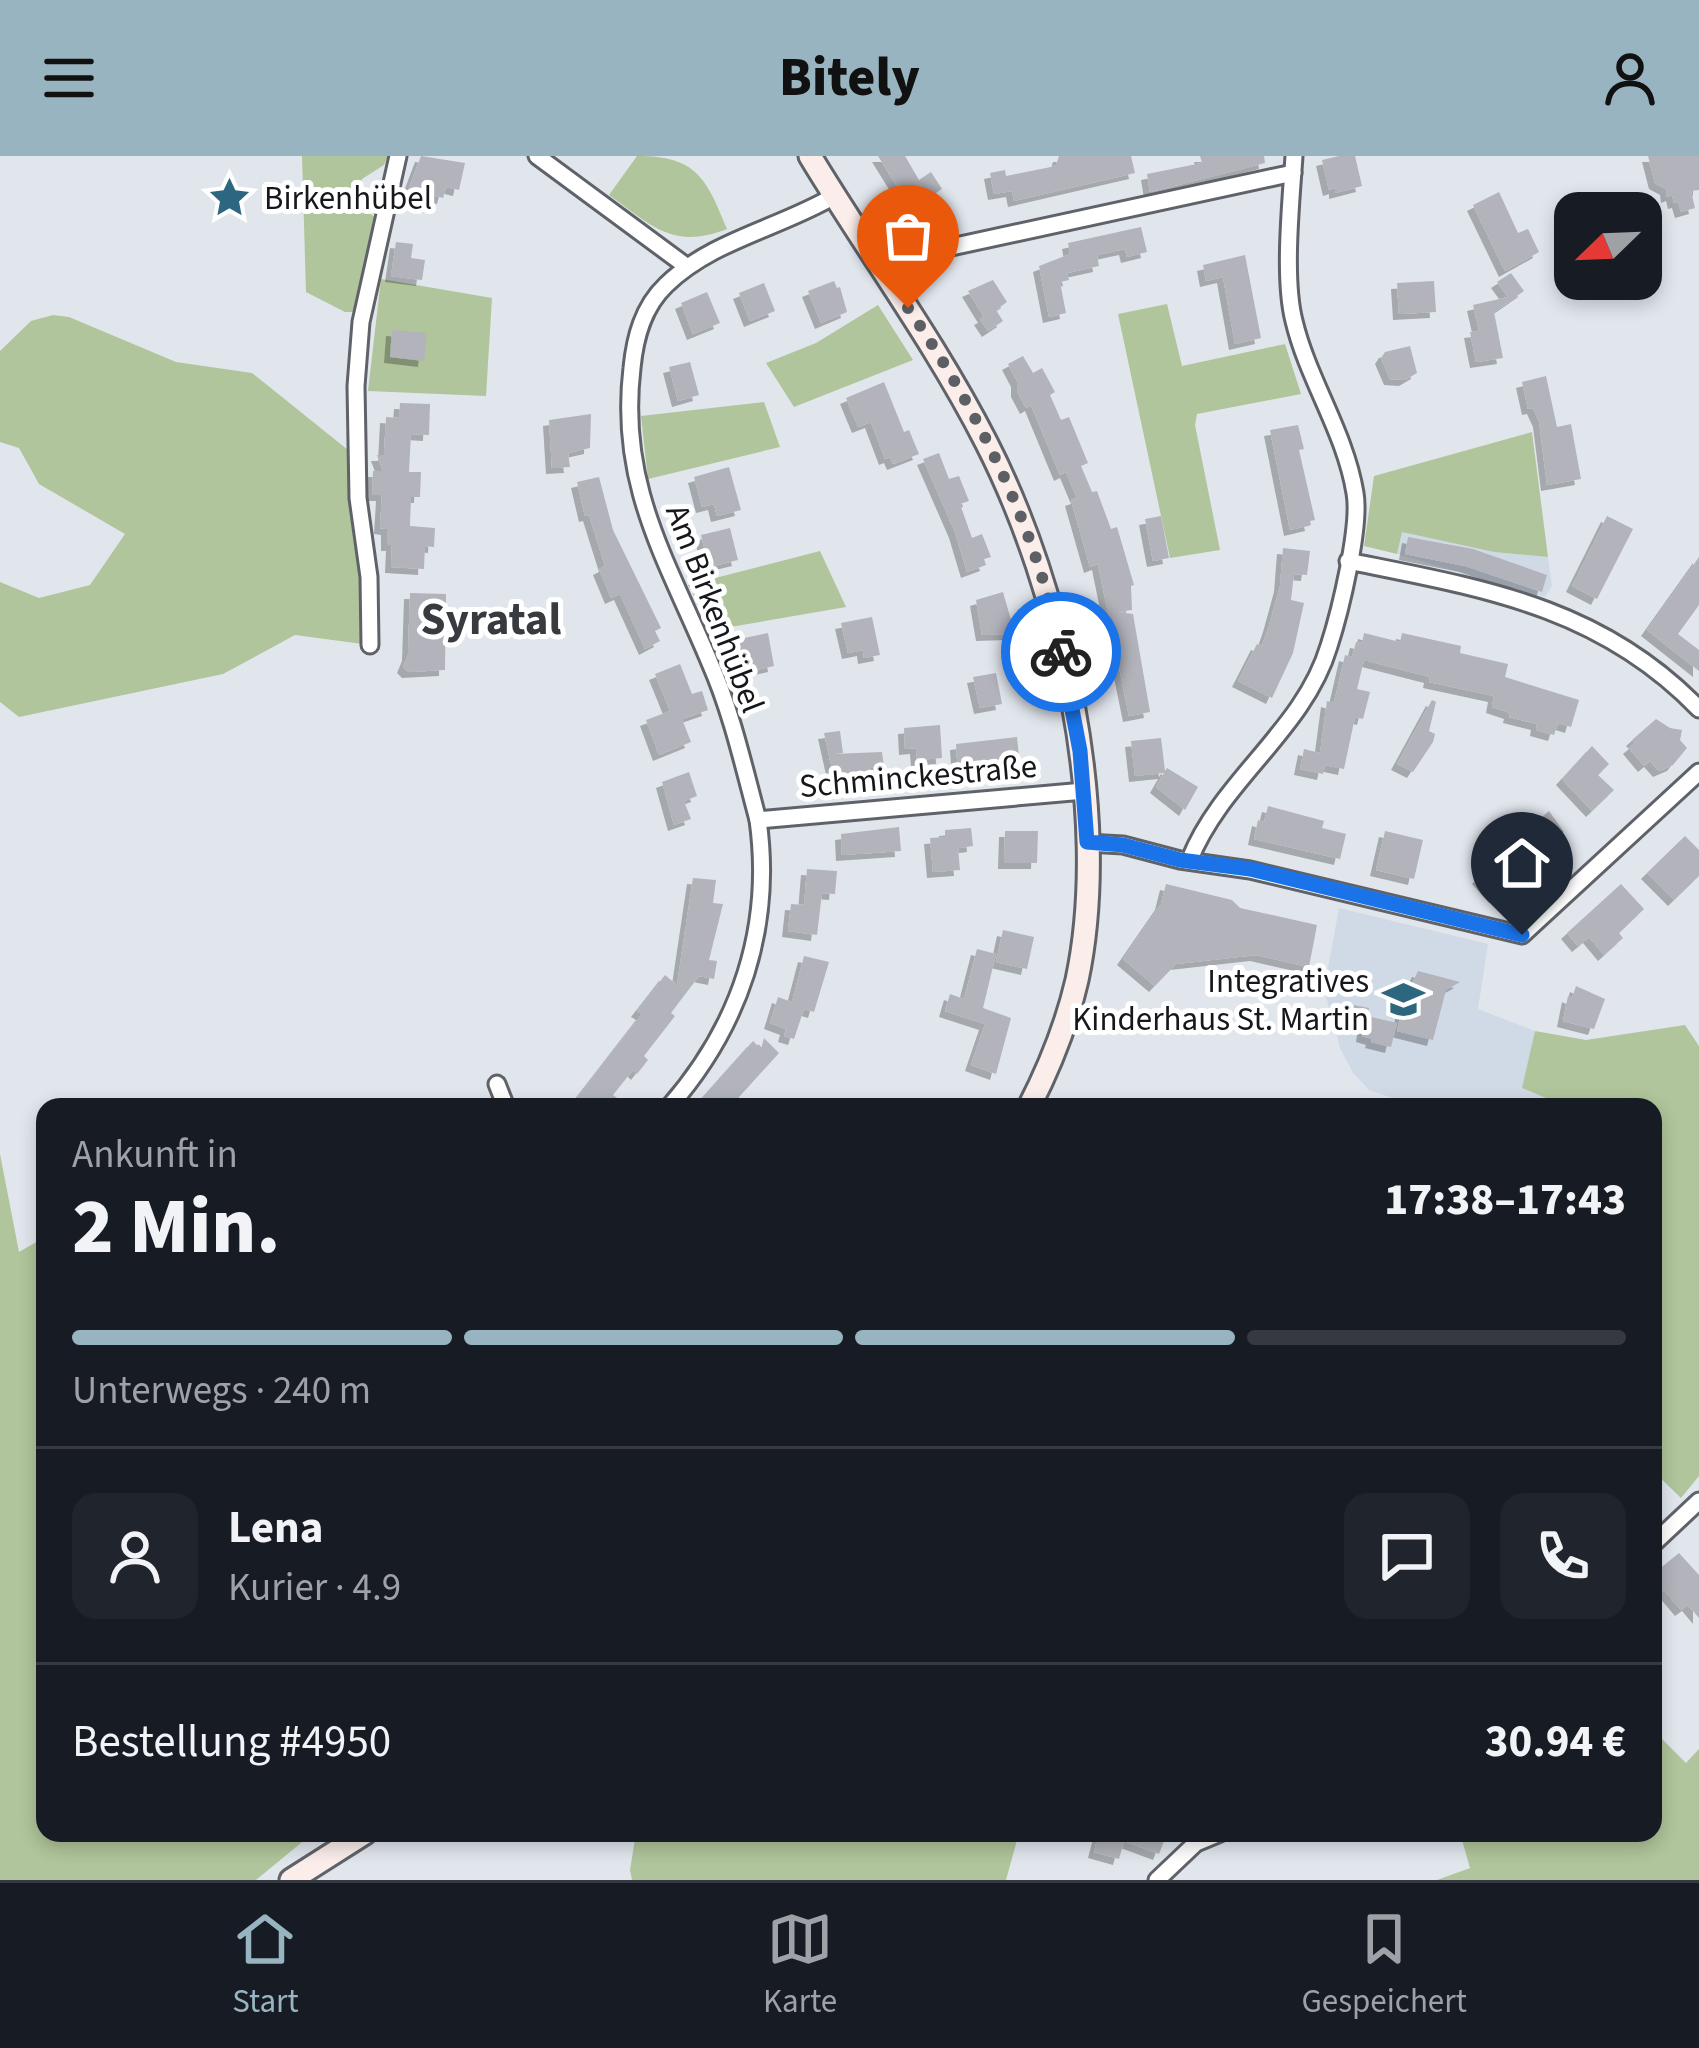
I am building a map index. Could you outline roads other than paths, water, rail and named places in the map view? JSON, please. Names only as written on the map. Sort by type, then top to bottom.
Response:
[{"type":"street","points":[[370,645],[369,577],[358,498],[356,386],[361,322],[398,156]]},
{"type":"street","points":[[537,156],[686,266]]},
{"type":"street","points":[[810,156],[934,346],[988,446],[1033,550],[1054,619],[1084,790],[1084,929],[1076,983],[1034,1098]]},
{"type":"street","points":[[881,269],[905,257],[1293,164],[1289,263],[1294,320],[1356,495],[1348,561],[1329,648],[1311,688],[1207,822],[1190,859]]},
{"type":"street","name":"Am Birkenhübel","points":[[677,1098],[719,1038],[753,959],[761,900],[758,820],[712,665],[653,535],[629,452],[630,379],[638,331],[654,297],[686,266],[835,196]]},
{"type":"street","points":[[1348,561],[1474,586],[1557,611],[1615,642],[1676,685],[1699,709]]},
{"type":"street","points":[[1087,842],[1250,869],[1522,935],[1699,772]]},
{"type":"street","name":"Schminckestraße","points":[[758,820],[1084,790]]},
{"type":"street","points":[[497,1084],[502,1098]]},
{"type":"street","points":[[1662,1536],[1699,1501]]},
{"type":"street","points":[[291,1880],[351,1842]]},
{"type":"street","points":[[1157,1880],[1198,1842]]},
{"type":"place","name":"Birkenhübel","points":[[230,197]]},
{"type":"place","name":"Integratives Kinderhaus St. Martin","points":[[1403,999]]},
{"type":"district","name":"Syratal","points":[[491,618]]}]
